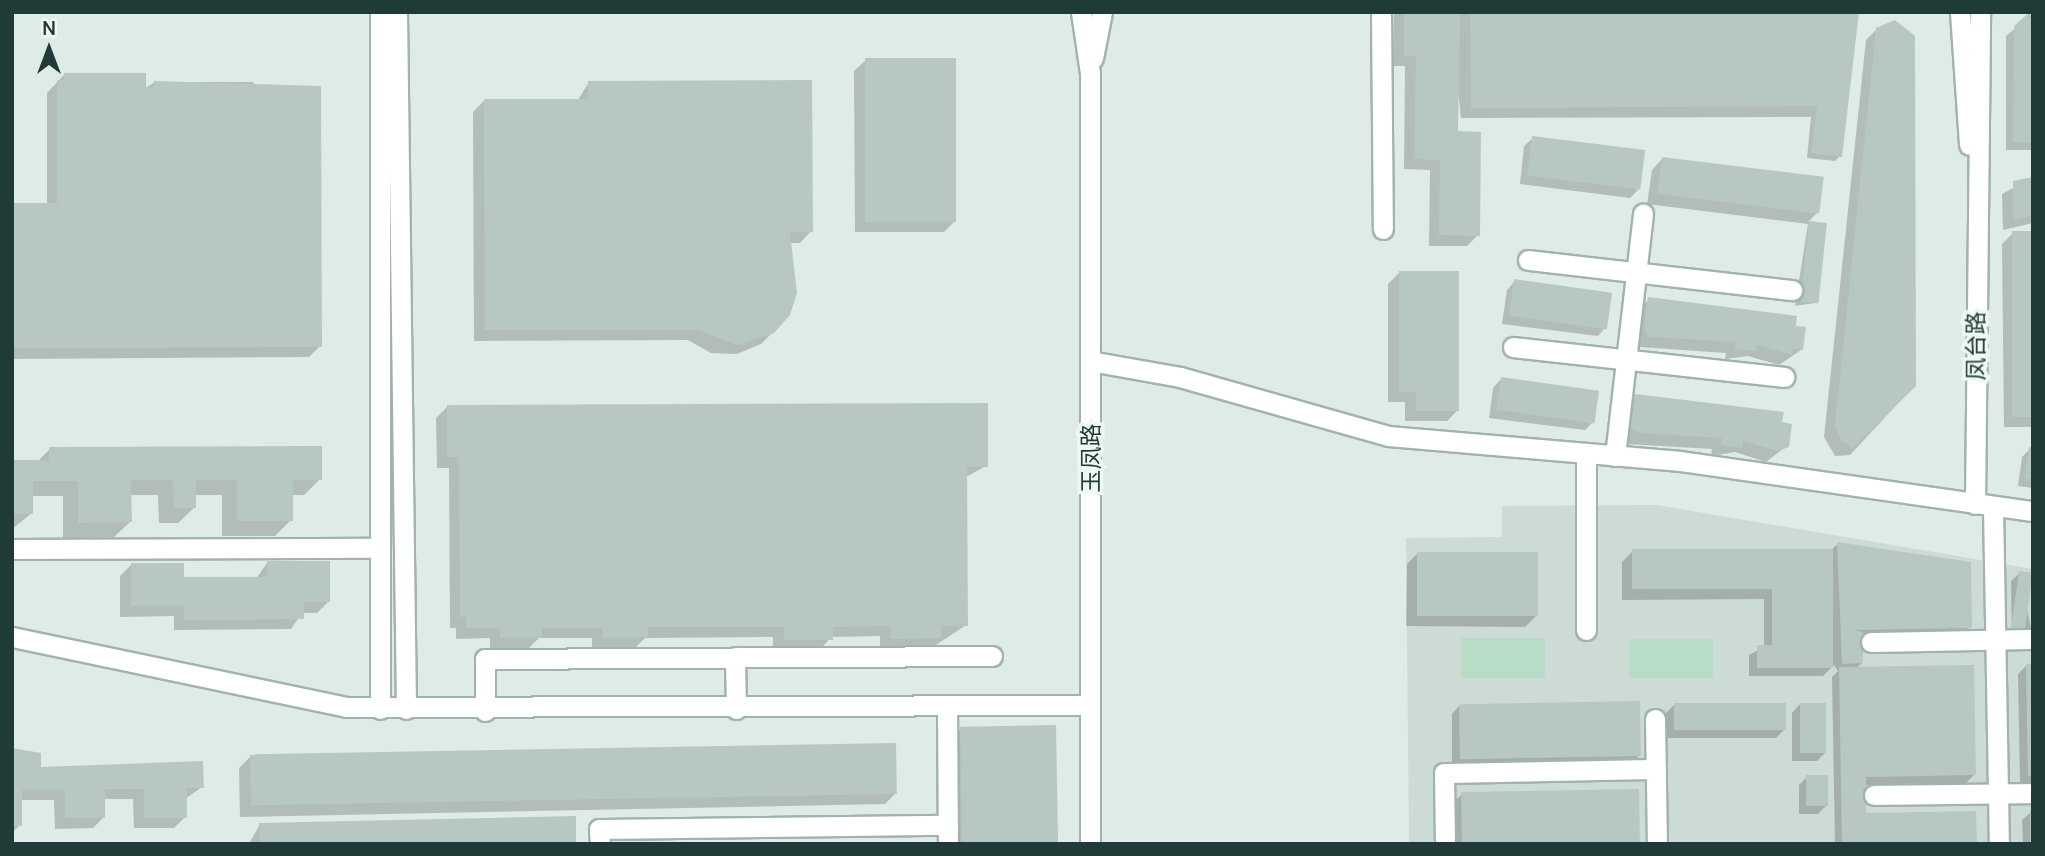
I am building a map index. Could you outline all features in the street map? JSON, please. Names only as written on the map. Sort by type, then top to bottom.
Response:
[{"type":"street","points":[[380,12],[380,709]]},
{"type":"street","points":[[397,12],[406,709]]},
{"type":"street","name":"玉凤路","points":[[1081,12],[1090,73],[1090,844]]},
{"type":"street","name":"玉凤路","points":[[1090,73],[1102,12]]},
{"type":"street","points":[[1381,12],[1383,229]]},
{"type":"street","name":"凤台路","points":[[1961,12],[1961,92],[1976,188]]},
{"type":"street","name":"凤台路","points":[[1980,12],[1976,188],[1984,505],[1996,640],[1999,844]]},
{"type":"street","points":[[1615,456],[1643,214]]},
{"type":"street","points":[[1528,260],[1792,290]]},
{"type":"street","points":[[1513,347],[1784,377]]},
{"type":"street","points":[[1090,361],[1180,377],[1369,433],[1615,456],[2033,511]]},
{"type":"street","points":[[1586,453],[1586,631]]},
{"type":"street","points":[[12,549],[379,548]]},
{"type":"street","points":[[12,638],[346,707],[485,711],[1090,705]]},
{"type":"street","points":[[1871,642],[2033,639]]},
{"type":"street","points":[[485,711],[485,659],[992,656]]},
{"type":"street","points":[[735,657],[736,709]]},
{"type":"street","points":[[600,844],[600,830],[948,834],[947,707]]},
{"type":"street","points":[[1655,719],[1657,844]]},
{"type":"street","points":[[1445,844],[1444,773],[1656,769]]},
{"type":"street","points":[[1874,796],[2033,793]]},
{"type":"shaded area","points":[[1657,505],[2033,569],[2033,844],[1409,844],[1406,538],[1502,537],[1502,506]]},
{"type":"green space","points":[[1461,638],[1545,638],[1545,678],[1461,678]]},
{"type":"green space","points":[[1629,639],[1713,639],[1713,678],[1629,678]]},
{"type":"building","points":[[1404,12],[1460,12],[1458,131],[1481,132],[1480,236],[1439,235],[1440,160],[1414,159],[1416,56],[1404,56]]},
{"type":"building","points":[[1470,12],[1859,12],[1842,157],[1811,153],[1817,106],[1471,108]]},
{"type":"building","points":[[2030,12],[2033,143],[2013,142],[2014,26]]},
{"type":"building","points":[[1895,20],[1915,36],[1916,386],[1853,448],[1841,441],[1835,425],[1876,28]]},
{"type":"building","points":[[865,58],[956,58],[956,222],[865,222]]},
{"type":"building","points":[[64,73],[146,73],[146,87],[154,87],[154,81],[321,86],[322,347],[12,348],[12,203],[57,203],[57,80],[64,80]]},
{"type":"building","points":[[812,80],[813,232],[790,232],[797,293],[790,315],[774,333],[736,345],[699,330],[485,330],[484,99],[588,99],[588,81]]},
{"type":"building","points":[[1532,136],[1645,150],[1640,190],[1527,176]]},
{"type":"building","points":[[1662,157],[1824,177],[1819,214],[1657,194]]},
{"type":"building","points":[[2033,177],[2033,215],[2013,220],[2013,181]]},
{"type":"building","points":[[1809,221],[1827,223],[1818,303],[1801,302]]},
{"type":"building","points":[[2012,231],[2033,231],[2033,417],[2012,417]]},
{"type":"building","points":[[1399,271],[1459,271],[1459,411],[1416,411],[1416,392],[1399,392]]},
{"type":"building","points":[[1514,279],[1612,293],[1607,329],[1509,316]]},
{"type":"building","points":[[1648,297],[1797,316],[1796,326],[1806,327],[1803,350],[1793,349],[1792,355],[1757,345],[1756,351],[1735,349],[1736,342],[1651,337],[1644,331]]},
{"type":"building","points":[[1501,377],[1599,391],[1594,423],[1496,410]]},
{"type":"building","points":[[1635,394],[1784,412],[1782,422],[1792,424],[1789,447],[1778,451],[1743,441],[1742,448],[1721,445],[1722,438],[1638,433],[1630,427]]},
{"type":"building","points":[[988,403],[988,467],[967,467],[968,626],[942,626],[942,638],[891,639],[890,626],[833,627],[833,640],[784,640],[784,627],[648,627],[648,637],[602,638],[602,628],[542,628],[542,638],[500,638],[500,628],[466,628],[466,617],[460,617],[459,457],[447,457],[447,405]]},
{"type":"building","points":[[322,446],[322,480],[293,480],[293,521],[237,521],[237,480],[196,480],[196,508],[174,508],[173,480],[131,480],[132,522],[78,523],[78,481],[33,481],[33,514],[12,514],[12,460],[49,460],[49,447]]},
{"type":"building","points":[[2029,447],[2033,448],[2033,480],[2025,479]]},
{"type":"building","points":[[1837,542],[1971,562],[1972,628],[1854,630],[1863,632],[1863,663],[1842,664]]},
{"type":"building","points":[[1632,549],[1833,549],[1833,668],[1757,668],[1757,645],[1772,645],[1772,589],[1632,589]]},
{"type":"building","points":[[1417,552],[1538,552],[1538,616],[1417,616]]},
{"type":"building","points":[[267,561],[330,561],[330,602],[304,602],[304,619],[184,620],[184,606],[131,606],[131,563],[184,563],[184,577],[267,577]]},
{"type":"building","points":[[2019,571],[2033,573],[2024,633],[2011,631]]},
{"type":"building","points":[[2026,664],[2033,664],[2033,776],[2028,776]]},
{"type":"building","points":[[1974,665],[1976,775],[1866,777],[1866,813],[1976,811],[1977,844],[1842,844],[1839,667]]},
{"type":"building","points":[[1640,701],[1641,756],[1460,759],[1459,704]]},
{"type":"building","points":[[1674,703],[1786,703],[1786,730],[1674,730]]},
{"type":"building","points":[[1800,703],[1826,703],[1826,753],[1800,753]]},
{"type":"building","points":[[1056,725],[1058,844],[962,844],[960,727]]},
{"type":"building","points":[[896,743],[897,794],[251,805],[250,754]]},
{"type":"building","points":[[12,748],[41,753],[41,767],[203,761],[204,788],[187,788],[187,818],[144,818],[144,789],[105,789],[105,818],[65,818],[65,790],[22,790],[22,826],[12,826]]},
{"type":"building","points":[[1806,775],[1828,775],[1828,806],[1806,806]]},
{"type":"building","points":[[1639,789],[1640,844],[1462,844],[1461,792]]},
{"type":"building","points":[[2030,810],[2033,810],[2033,844],[2030,844]]},
{"type":"building","points":[[576,816],[576,844],[260,844],[259,823]]}]
